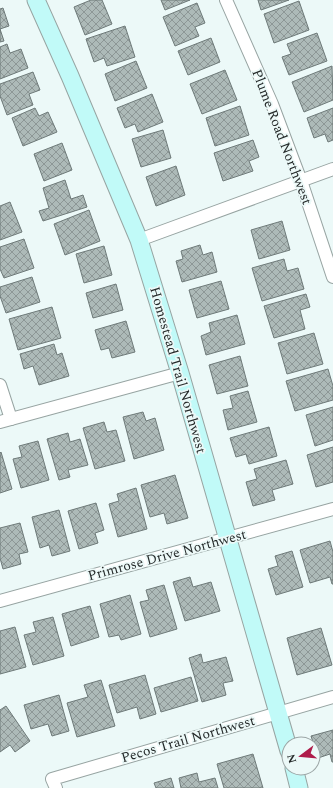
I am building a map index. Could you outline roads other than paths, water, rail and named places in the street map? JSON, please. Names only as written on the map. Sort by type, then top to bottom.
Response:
[{"type":"street","name":"Homestead Trail Northwest","points":[[36,0],[70,76],[139,240],[180,373],[285,736]]},
{"type":"street","name":"Plume Road Northwest","points":[[226,0],[272,104],[301,181],[333,277]]},
{"type":"street","points":[[139,240],[333,169]]},
{"type":"street","points":[[0,385],[5,420],[180,373]]},
{"type":"street","name":"Primrose Drive Northwest","points":[[0,601],[333,509]]},
{"type":"street","name":"Pecos Trail Northwest","points":[[56,788],[52,779],[333,697]]},
{"type":"street","points":[[296,776],[300,788]]}]
